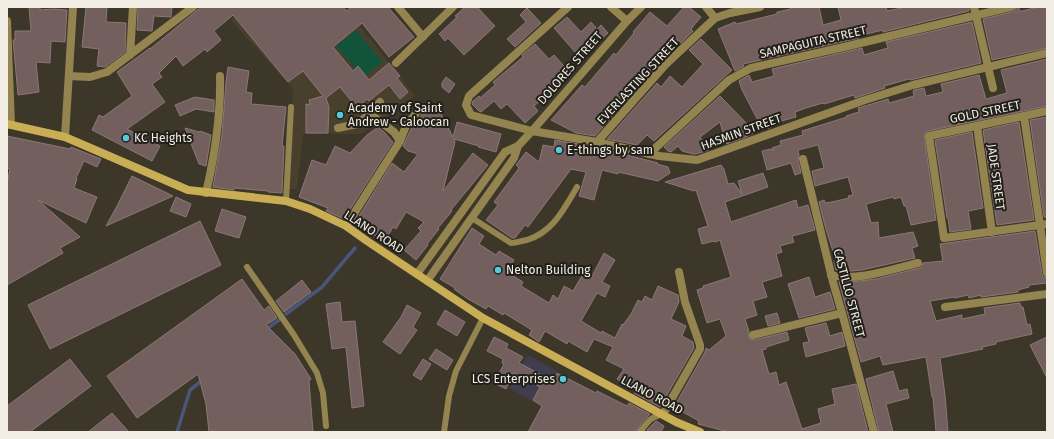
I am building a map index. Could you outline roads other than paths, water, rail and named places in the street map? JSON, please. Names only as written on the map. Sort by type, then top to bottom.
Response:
[{"type":"main road","name":"LLANO ROAD","points":[[9,124],[65,137],[188,190],[286,201],[310,208],[346,226],[483,318],[676,422],[700,432]]},
{"type":"street","points":[[65,137],[73,7]]},
{"type":"street","points":[[130,55],[133,7]]},
{"type":"street","points":[[69,76],[90,77],[107,72],[193,7]]},
{"type":"street","points":[[398,7],[423,37]]},
{"type":"street","points":[[396,62],[453,7]]},
{"type":"street","name":"HASMIN STREET","points":[[568,7],[469,96],[466,105],[471,115],[532,131],[597,142],[649,154],[697,160],[865,100],[913,85],[1047,53]]},
{"type":"street","points":[[611,7],[627,21]]},
{"type":"street","name":"DOLORES STREET","points":[[417,274],[505,152],[518,146],[627,21],[641,7]]},
{"type":"street","points":[[706,7],[715,18]]},
{"type":"street","name":"EVERLASTING STREET","points":[[597,142],[665,66],[715,18],[730,13],[760,7]]},
{"type":"street","name":"SAMPAGUITA STREET","points":[[649,154],[729,80],[751,68],[844,47],[975,11],[1010,7]]},
{"type":"street","points":[[975,11],[993,88]]},
{"type":"street","points":[[7,21],[9,124]]},
{"type":"street","points":[[206,193],[212,167],[219,120],[220,76]]},
{"type":"street","points":[[338,128],[357,124],[370,114],[380,102]]},
{"type":"street","name":"GOLD STREET","points":[[992,232],[944,238],[929,136],[1047,111]]},
{"type":"street","points":[[346,226],[400,141],[406,126],[417,112]]},
{"type":"street","points":[[370,114],[394,132],[400,141]]},
{"type":"street","points":[[1024,116],[1043,225],[1047,272]]},
{"type":"street","name":"JADE STREET","points":[[977,126],[992,232]]},
{"type":"street","name":"DOLORES STREET","points":[[427,281],[514,158],[518,146]]},
{"type":"street","name":"CASTILLO STREET","points":[[803,159],[831,276],[874,432]]},
{"type":"street","points":[[992,232],[1043,225]]},
{"type":"street","points":[[831,276],[839,278],[854,277],[918,263]]},
{"type":"street","points":[[663,414],[700,349],[700,345],[685,302],[679,272]]},
{"type":"street","points":[[945,307],[1047,294]]},
{"type":"street","points":[[753,335],[842,313]]},
{"type":"lane","points":[[286,201],[291,107]]},
{"type":"lane","points":[[472,218],[511,243],[532,238],[548,230],[578,187]]},
{"type":"lane","points":[[247,267],[294,335],[317,373],[323,393],[326,426]]},
{"type":"lane","points":[[444,432],[449,396],[456,371],[483,318]]},
{"type":"lane","points":[[640,432],[649,420],[655,416],[663,414]]},
{"type":"waterway","points":[[286,314],[322,287],[355,248]]},
{"type":"waterway","points":[[265,330],[279,320]]},
{"type":"waterway","points":[[177,432],[190,390],[204,379]]},
{"type":"place","name":"Academy of Saint Andrew - Caloocan","points":[[340,115]]},
{"type":"place","name":"KC Heights","points":[[126,138]]},
{"type":"place","name":"E-things by sam","points":[[559,150]]},
{"type":"place","name":"Nelton Building","points":[[498,270]]},
{"type":"place","name":"LCS Enterprises","points":[[563,379]]}]
